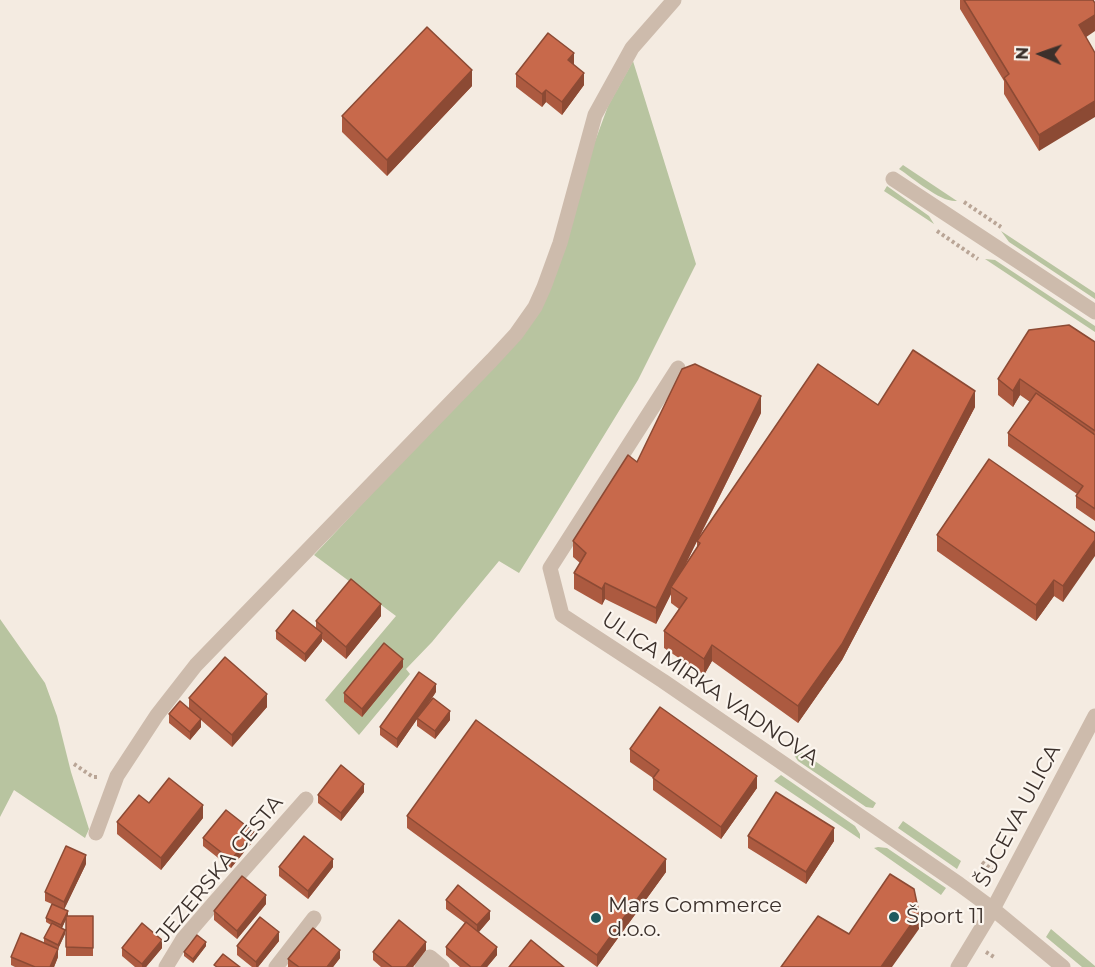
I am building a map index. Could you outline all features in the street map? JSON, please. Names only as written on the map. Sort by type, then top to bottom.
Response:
[{"type":"street","points":[[96,833],[117,776],[157,715],[196,664],[492,360],[516,334],[535,307],[560,243],[595,115],[632,48],[674,0]]},
{"type":"street","points":[[893,179],[1095,312]]},
{"type":"street","name":"ULICA MIRKA VADNOVA","points":[[678,368],[550,568],[562,615],[683,694],[950,877],[1063,967]]},
{"type":"street","name":"ŠUCEVA ULICA","points":[[958,967],[993,909],[1095,716]]},
{"type":"street","name":"JEZERSKA CESTA","points":[[166,967],[183,939],[306,799]]},
{"type":"street","points":[[276,967],[315,918]]},
{"type":"street","points":[[422,967],[430,957],[442,967]]},
{"type":"path","points":[[964,202],[1002,227]]},
{"type":"path","points":[[937,231],[978,259]]},
{"type":"path","points":[[74,764],[93,777],[117,776]]},
{"type":"green space","points":[[633,61],[696,264],[638,380],[519,573],[499,561],[432,642],[406,669],[410,674],[359,735],[325,700],[396,616],[314,555],[520,336],[608,106]]},
{"type":"green space","points":[[903,165],[957,201],[950,201],[927,189],[899,169]]},
{"type":"green space","points":[[887,186],[929,216],[934,224],[884,191]]},
{"type":"green space","points":[[1001,231],[1095,293],[1095,299],[1009,242]]},
{"type":"green space","points":[[985,259],[995,260],[1095,326],[1095,332]]},
{"type":"green space","points":[[0,619],[45,683],[57,716],[89,829],[85,838],[14,790],[0,817]]},
{"type":"green space","points":[[793,746],[876,803],[873,808],[866,807],[798,761],[792,752]]},
{"type":"green space","points":[[781,775],[855,826],[860,839],[774,781]]},
{"type":"green space","points":[[903,821],[961,861],[957,869],[898,828]]},
{"type":"green space","points":[[874,848],[887,848],[946,888],[941,895]]},
{"type":"green space","points":[[1051,929],[1095,967],[1082,967],[1046,937]]},
{"type":"building","points":[[964,0],[1093,0],[1095,15],[1079,25],[1095,53],[1095,101],[1039,135],[1004,78],[1009,74]]},
{"type":"building","points":[[427,27],[472,70],[387,160],[342,116]]},
{"type":"building","points":[[548,33],[574,53],[568,60],[584,73],[562,102],[546,90],[542,94],[516,74]]},
{"type":"building","points":[[1069,325],[1095,342],[1095,431],[1020,379],[1013,391],[998,379],[1029,330]]},
{"type":"building","points":[[913,350],[975,391],[842,644],[798,706],[712,645],[704,659],[664,631],[687,598],[671,587],[700,543],[697,541],[818,364],[878,405]]},
{"type":"building","points":[[695,364],[761,396],[656,608],[605,583],[602,589],[574,573],[586,553],[573,541],[628,455],[637,462],[682,369]]},
{"type":"building","points":[[1036,393],[1095,435],[1095,509],[1076,496],[1083,486],[1008,433]]},
{"type":"building","points":[[989,459],[1095,533],[1095,540],[1063,586],[1054,580],[1036,605],[937,535]]},
{"type":"building","points":[[351,579],[381,604],[346,647],[316,621]]},
{"type":"building","points":[[293,610],[322,633],[305,654],[276,631]]},
{"type":"building","points":[[384,643],[403,659],[362,709],[344,693]]},
{"type":"building","points":[[225,657],[267,694],[232,735],[189,698]]},
{"type":"building","points":[[419,672],[436,684],[397,739],[380,727]]},
{"type":"building","points":[[433,698],[450,711],[435,731],[417,718]]},
{"type":"building","points":[[180,701],[201,719],[190,732],[169,714]]},
{"type":"building","points":[[660,707],[757,776],[721,827],[653,778],[659,770],[630,749]]},
{"type":"building","points":[[476,720],[666,859],[597,955],[407,816]]},
{"type":"building","points":[[341,765],[364,784],[341,813],[318,795]]},
{"type":"building","points":[[169,778],[203,805],[161,858],[117,822],[139,795],[149,803]]},
{"type":"building","points":[[776,792],[834,828],[806,872],[748,836]]},
{"type":"building","points":[[226,810],[254,832],[231,860],[203,838]]},
{"type":"building","points":[[304,836],[333,859],[308,891],[279,867]]},
{"type":"building","points":[[66,846],[86,855],[64,902],[45,892]]},
{"type":"building","name":"Šport 11","points":[[890,874],[914,889],[919,913],[881,967],[781,967],[818,916],[849,934]]},
{"type":"building","points":[[242,876],[266,895],[237,931],[214,911]]},
{"type":"building","points":[[458,885],[490,911],[477,925],[446,900]]},
{"type":"building","points":[[52,904],[68,911],[61,925],[46,918]]},
{"type":"building","points":[[66,916],[93,916],[93,948],[66,947]]},
{"type":"building","points":[[260,917],[279,932],[256,962],[237,946]]},
{"type":"building","points":[[399,920],[426,942],[406,967],[392,967],[373,952]]},
{"type":"building","points":[[466,922],[497,947],[481,967],[471,967],[446,947]]},
{"type":"building","points":[[52,923],[65,930],[58,945],[44,938]]},
{"type":"building","points":[[142,923],[162,940],[142,964],[122,948]]},
{"type":"building","points":[[313,928],[340,950],[327,967],[299,967],[288,959]]},
{"type":"building","points":[[21,933],[58,949],[50,967],[35,967],[11,957]]},
{"type":"building","points":[[197,935],[206,942],[193,959],[184,952]]},
{"type":"building","points":[[531,940],[564,967],[509,967]]},
{"type":"building","points":[[223,954],[240,967],[214,965]]},
{"type":"place","name":"Šport 11","points":[[894,917]]},
{"type":"place","name":"Mars Commerce d.o.o.","points":[[596,918]]}]
